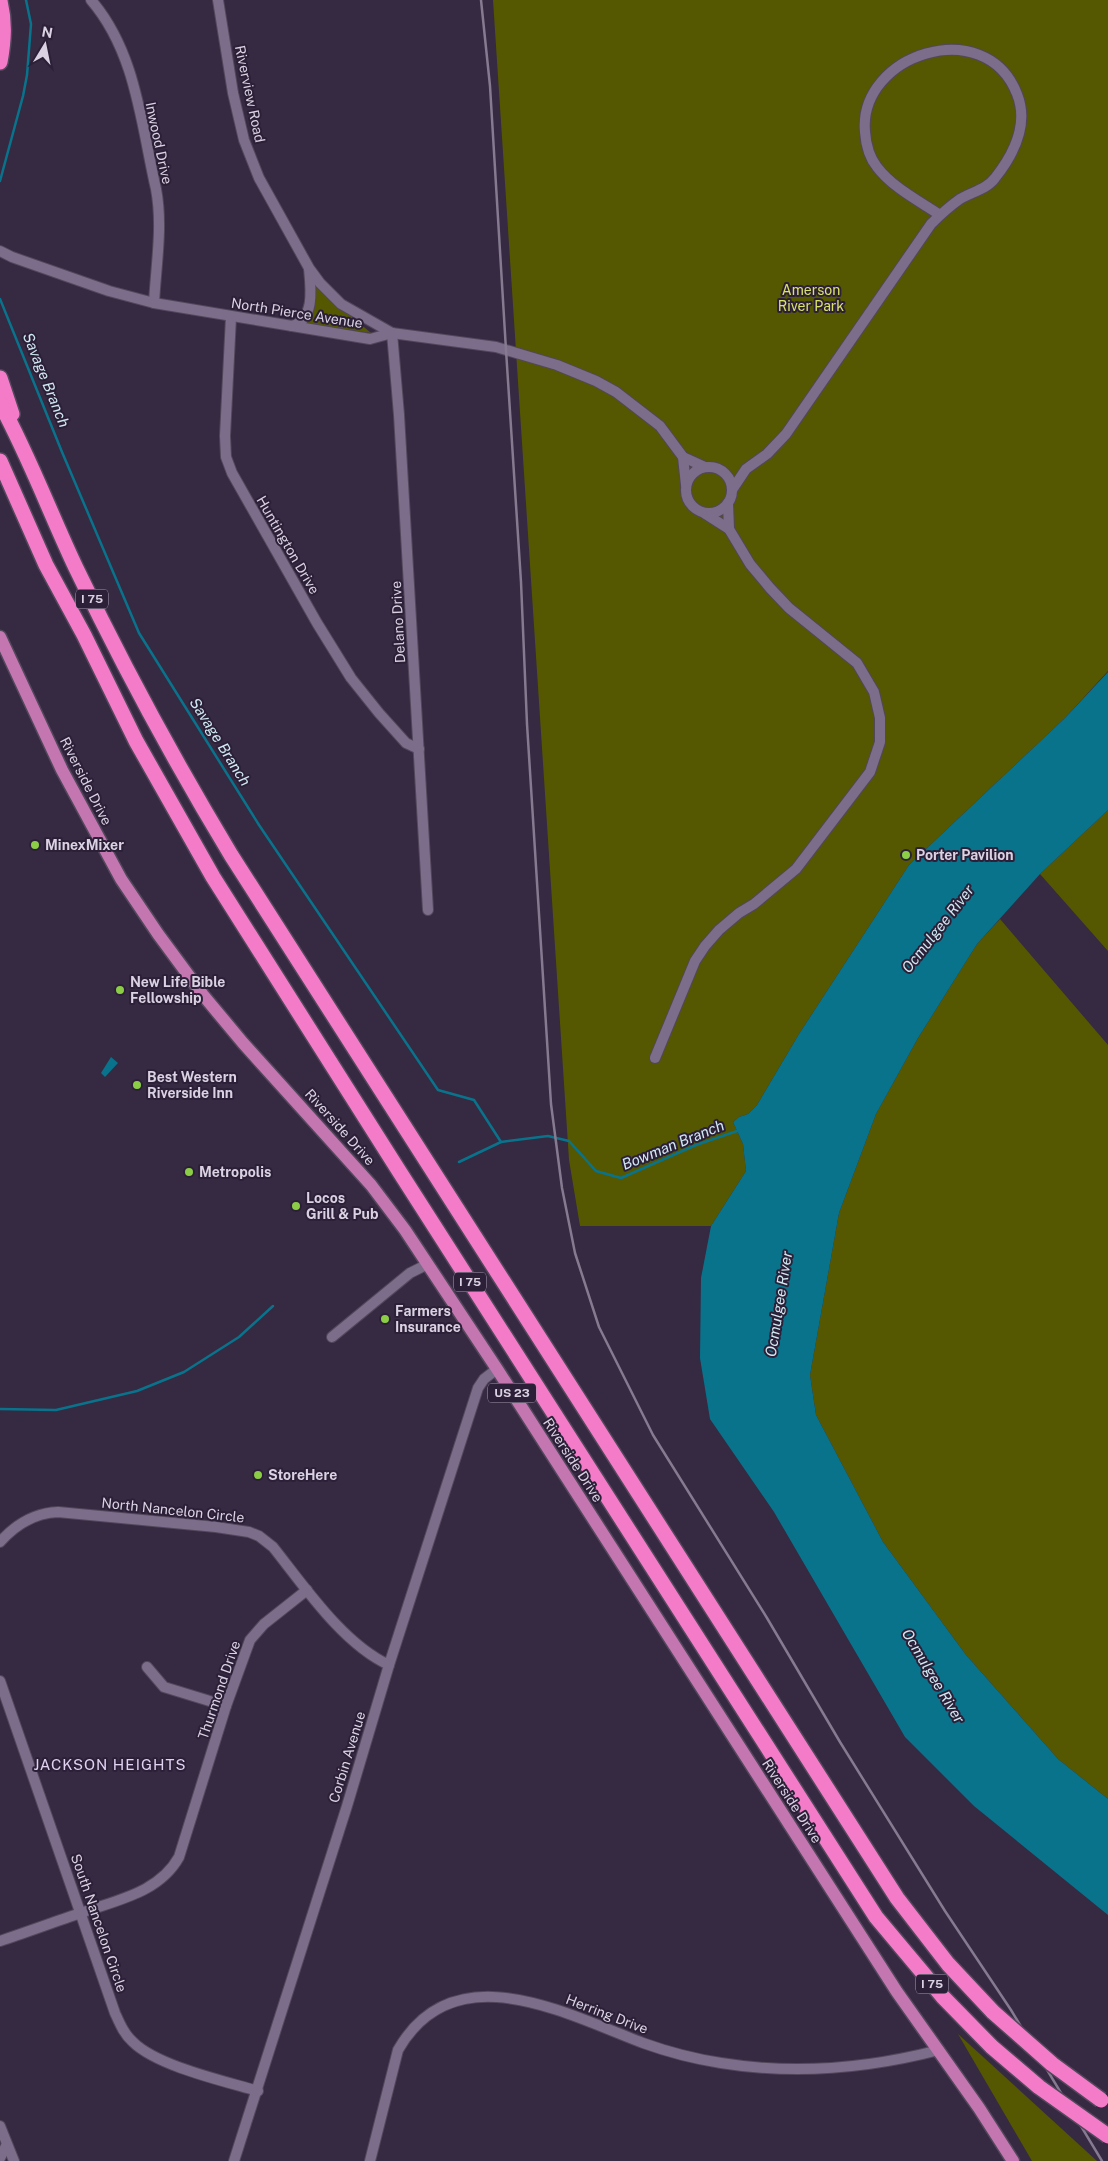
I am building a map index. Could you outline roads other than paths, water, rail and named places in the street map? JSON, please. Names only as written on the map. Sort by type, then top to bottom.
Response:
[{"type":"highway","points":[[0,1],[4,20],[4,34],[0,62]]},
{"type":"highway","points":[[0,378],[19,437]]},
{"type":"highway","name":"I 75","points":[[0,403],[19,437],[76,567],[127,670],[187,782],[231,855],[897,1898],[948,1964],[993,2012],[1052,2064],[1104,2102]]},
{"type":"highway","name":"I 75","points":[[0,460],[46,565],[84,635],[136,741],[213,877],[876,1917],[943,1997],[992,2047],[1039,2087],[1108,2136]]},
{"type":"highway","points":[[0,477],[27,525]]},
{"type":"main road","name":"Riverside Drive","points":[[0,637],[82,810],[119,876],[158,934],[203,995],[243,1043],[371,1185],[405,1230],[497,1369],[872,1953],[1013,2161]]},
{"type":"street","name":"Inwood Drive","points":[[91,0],[110,24],[124,51],[156,189],[158,221],[154,303]]},
{"type":"street","name":"Riverview Road","points":[[218,0],[233,93],[244,140],[258,178],[308,268],[341,304],[392,333]]},
{"type":"street","points":[[729,529],[728,503],[732,490],[746,469],[767,454],[786,434],[931,224],[960,200],[987,186],[994,179],[1014,149],[1020,132],[1021,114],[1019,98],[1012,79],[998,64],[986,56],[970,51],[950,49],[936,51],[900,65],[885,77],[877,88],[868,106],[864,123],[869,156],[877,168],[898,186],[940,215]]},
{"type":"street","name":"North Pierce Avenue","points":[[0,251],[102,289],[154,303],[370,339],[392,333],[496,347],[566,368],[596,381],[634,405],[660,426],[683,457],[705,467]]},
{"type":"street","name":"Riverview Road","points":[[292,326],[304,320],[308,313],[310,294],[308,268]]},
{"type":"street","name":"Huntington Drive","points":[[231,316],[225,436],[226,457],[232,473],[316,623],[351,678],[379,714],[406,743],[420,749]]},
{"type":"street","name":"Delano Drive","points":[[392,333],[420,749],[428,910]]},
{"type":"street","points":[[655,1058],[695,961],[705,946],[719,930],[796,869],[870,772],[880,742],[880,718],[874,692],[857,663],[789,608],[750,564],[729,529],[696,509],[690,503],[686,494],[683,457]]},
{"type":"street","points":[[686,485],[696,470],[705,467],[720,470],[746,469]]},
{"type":"street","points":[[720,470],[727,475],[732,490]]},
{"type":"street","points":[[704,513],[714,513],[722,510],[728,503]]},
{"type":"street","points":[[332,1337],[408,1275],[428,1264]]},
{"type":"street","name":"Corbin Avenue","points":[[234,2161],[258,2091],[389,1665],[478,1388],[484,1379],[497,1369]]},
{"type":"street","name":"North Nancelon Circle","points":[[0,1542],[20,1524],[44,1513],[58,1512],[216,1527],[249,1532],[259,1536],[273,1547],[307,1590],[354,1641],[366,1652],[389,1665]]},
{"type":"street","name":"Thurmond Drive","points":[[0,1941],[134,1895],[161,1879],[172,1869],[179,1857],[226,1706],[250,1640],[264,1624],[307,1590]]},
{"type":"street","points":[[147,1667],[164,1687],[226,1706]]},
{"type":"street","name":"South Nancelon Circle","points":[[0,1681],[115,2013],[123,2030],[133,2043],[162,2059],[258,2091]]},
{"type":"street","name":"Herring Drive","points":[[370,2161],[398,2050],[407,2034],[426,2015],[449,2004],[464,2000],[500,1997],[534,2002],[646,2044],[718,2063],[750,2067],[800,2070],[840,2069],[887,2062],[939,2050]]},
{"type":"street","points":[[0,2126],[6,2146],[14,2161]]},
{"type":"street","points":[[0,2158],[6,2146]]},
{"type":"water","name":"Ocmulgee River","points":[[1108,672],[1108,810],[1040,874],[977,944],[918,1038],[876,1114],[839,1213],[810,1375],[816,1415],[883,1542],[966,1655],[1058,1759],[1108,1799],[1108,1915],[974,1806],[905,1737],[774,1512],[710,1419],[700,1358],[701,1278],[711,1226],[746,1171],[743,1144],[733,1122],[739,1117],[748,1114],[757,1105],[799,1034],[909,865],[1065,718]]},
{"type":"water","points":[[111,1057],[118,1063],[105,1077],[101,1073]]},
{"type":"waterway","name":"Savage Branch","points":[[0,181],[27,75],[31,24],[26,0]]},
{"type":"waterway","name":"Savage Branch","points":[[0,299],[62,452],[139,633],[259,825],[438,1090],[474,1100],[501,1142]]},
{"type":"waterway","name":"Bowman Branch","points":[[459,1162],[501,1142],[548,1136],[569,1141],[596,1171],[621,1178],[696,1145],[740,1130]]},
{"type":"waterway","name":"Bowman Branch","points":[[0,1409],[56,1410],[137,1391],[184,1372],[239,1337],[273,1306]]},
{"type":"railway","points":[[481,0],[490,86],[551,1104],[562,1188],[575,1253],[599,1327],[653,1435],[767,1618],[840,1742],[945,1911],[1011,2010],[1102,2161]]},
{"type":"place","name":"MinexMixer","points":[[35,845]]},
{"type":"place","name":"Porter Pavilion","points":[[906,855]]},
{"type":"place","name":"New Life Bible Fellowship","points":[[120,990]]},
{"type":"place","name":"Best Western Riverside Inn","points":[[137,1085]]},
{"type":"place","name":"Metropolis","points":[[189,1172]]},
{"type":"place","name":"Locos Grill & Pub","points":[[296,1206]]},
{"type":"place","name":"Farmers Insurance","points":[[385,1319]]},
{"type":"place","name":"StoreHere","points":[[258,1475]]},
{"type":"district","name":"JACKSON HEIGHTS","points":[[110,1765]]},
{"type":"park label","name":"Amerson River Park","points":[[811,298]]}]
